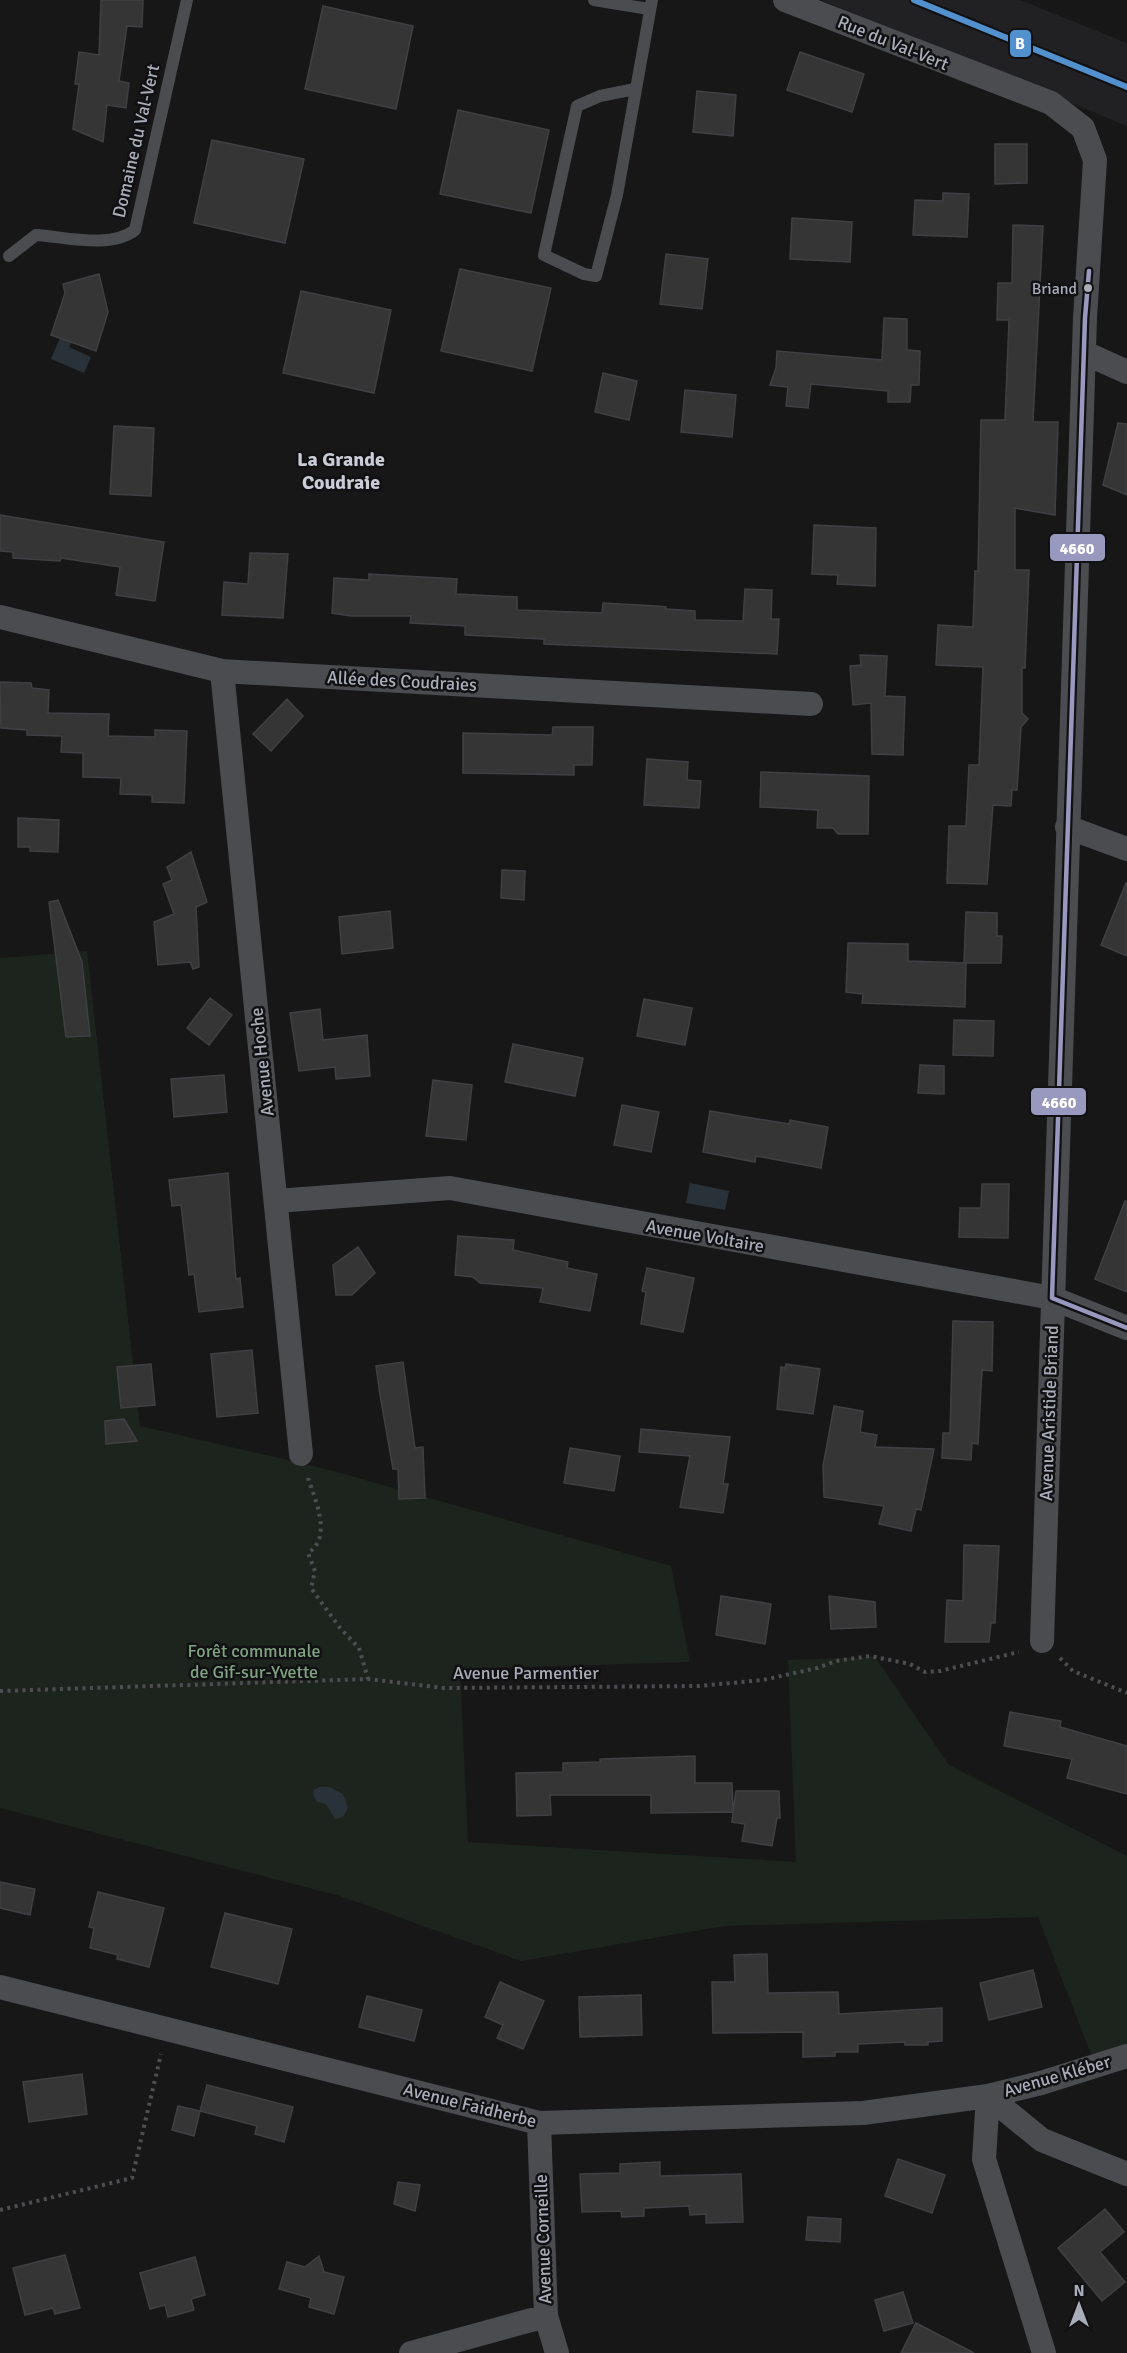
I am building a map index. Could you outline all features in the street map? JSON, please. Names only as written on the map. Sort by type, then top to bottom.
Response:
[{"type":"street","name":"Rue du Val-Vert","points":[[785,0],[968,73]]},
{"type":"street","name":"Avenue Aristide Briand","points":[[968,73],[1051,103],[1083,128],[1095,160],[1085,353],[1067,827],[1042,1641]]},
{"type":"street","points":[[1085,353],[1127,372]]},
{"type":"street","name":"Allée des Coudraies","points":[[0,617],[222,671],[811,704]]},
{"type":"street","name":"Avenue Hoche","points":[[222,671],[301,1454]]},
{"type":"street","points":[[1067,827],[1127,849]]},
{"type":"street","name":"Avenue Voltaire","points":[[276,1201],[450,1188],[1052,1298],[1127,1328]]},
{"type":"street","name":"Avenue Faidherbe","points":[[0,1987],[539,2123],[863,2113],[988,2096]]},
{"type":"street","name":"Avenue Kléber","points":[[988,2096],[1041,2083],[1127,2056]]},
{"type":"street","points":[[988,2096],[1042,2140],[1127,2174]]},
{"type":"street","points":[[988,2096],[984,2159],[1044,2353]]},
{"type":"street","name":"Avenue Corneille","points":[[539,2123],[546,2316],[557,2353]]},
{"type":"street","points":[[411,2353],[546,2316]]},
{"type":"lane","name":"Domaine du Val-Vert","points":[[9,256],[36,236],[109,240],[125,237],[135,230],[188,0]]},
{"type":"lane","points":[[594,0],[650,4],[635,89],[616,195],[596,276],[584,274],[544,255],[577,106],[600,96],[635,89]]},
{"type":"path","points":[[301,1454],[319,1512],[321,1533],[315,1548],[308,1553],[315,1571],[311,1588],[340,1628],[359,1648],[368,1679]]},
{"type":"path","points":[[1042,1641],[1073,1671],[1127,1693]]},
{"type":"path","name":"Avenue Parmentier","points":[[0,1691],[368,1679],[444,1688],[699,1686],[763,1680],[817,1668],[836,1661],[870,1656],[910,1664],[925,1672],[940,1671],[1011,1656],[1042,1641]]},
{"type":"path","points":[[0,2210],[132,2178],[166,2029]]},
{"type":"shaded area","points":[[821,0],[1020,0],[1127,43],[1127,126]]},
{"type":"shaded area","points":[[60,338],[71,343],[69,347],[91,357],[84,373],[51,359]]},
{"type":"shaded area","points":[[690,1183],[729,1191],[725,1210],[686,1203]]},
{"type":"shaded area","points":[[319,1787],[330,1787],[343,1794],[348,1808],[343,1817],[335,1819],[326,1804],[317,1802],[313,1794],[314,1790]]},
{"type":"green space","name":"Forêt communale de Gif-sur-Yvette","points":[[87,951],[140,1426],[326,1469],[671,1566],[690,1662],[460,1669],[468,1842],[796,1862],[788,1660],[875,1657],[949,1765],[1127,1856],[1127,2056],[1096,2067],[1038,1917],[724,1926],[521,1961],[340,1896],[0,1808],[0,958]]},
{"type":"building","points":[[101,0],[143,0],[142,27],[127,26],[119,81],[129,83],[126,108],[107,105],[103,142],[73,129],[79,84],[75,84],[79,52],[99,55]]},
{"type":"building","points":[[323,6],[413,26],[396,109],[305,89]]},
{"type":"building","points":[[800,52],[864,74],[852,112],[787,90]]},
{"type":"building","points":[[697,91],[736,95],[733,136],[693,132]]},
{"type":"building","points":[[458,110],[549,130],[531,213],[440,194]]},
{"type":"building","points":[[212,140],[304,159],[285,243],[194,223]]},
{"type":"building","points":[[995,144],[1027,144],[1027,183],[995,184]]},
{"type":"building","points":[[943,193],[969,194],[967,237],[913,235],[915,200],[943,201]]},
{"type":"building","points":[[792,218],[852,222],[850,262],[790,259]]},
{"type":"building","points":[[1013,225],[1043,226],[1033,422],[1058,422],[1055,515],[1015,508],[1015,570],[1029,570],[1025,668],[1022,668],[1022,713],[1028,719],[1021,727],[1017,790],[1012,790],[1011,806],[993,805],[987,884],[947,883],[949,826],[966,826],[969,765],[979,765],[983,667],[936,665],[938,625],[973,627],[975,571],[978,571],[981,420],[1005,420],[1009,320],[997,320],[998,283],[1012,283]]},
{"type":"building","points":[[666,254],[708,259],[702,309],[660,304]]},
{"type":"building","points":[[460,269],[551,288],[532,371],[441,351]]},
{"type":"building","points":[[99,274],[108,312],[96,351],[51,335],[65,293],[63,284]]},
{"type":"building","points":[[301,291],[391,310],[374,393],[283,373]]},
{"type":"building","points":[[884,318],[907,319],[907,350],[920,351],[919,385],[911,385],[910,402],[888,402],[888,391],[811,384],[808,408],[786,406],[788,387],[770,385],[776,368],[777,351],[882,360]]},
{"type":"building","points":[[603,373],[637,381],[629,420],[595,412]]},
{"type":"building","points":[[685,390],[736,395],[732,437],[681,432]]},
{"type":"building","points":[[1118,423],[1127,424],[1127,495],[1103,485]]},
{"type":"building","points":[[114,426],[154,428],[151,496],[110,494]]},
{"type":"building","points":[[0,515],[164,542],[155,601],[116,595],[120,567],[61,558],[60,561],[13,558],[13,552],[0,551]]},
{"type":"building","points":[[814,525],[876,528],[875,586],[837,584],[838,575],[812,574]]},
{"type":"building","points":[[250,553],[288,554],[283,618],[222,615],[224,582],[248,584]]},
{"type":"building","points":[[369,574],[457,579],[456,594],[517,597],[517,610],[602,613],[603,603],[657,606],[666,607],[666,609],[695,611],[695,620],[743,621],[745,589],[772,590],[771,619],[779,619],[777,654],[544,644],[544,639],[465,635],[465,626],[410,623],[411,616],[351,616],[332,613],[334,578],[369,580]]},
{"type":"building","points":[[860,655],[887,656],[885,696],[905,697],[903,755],[872,754],[871,703],[853,705],[850,666],[861,665]]},
{"type":"building","points":[[0,682],[31,683],[32,688],[49,690],[48,713],[109,714],[108,736],[155,737],[155,730],[187,731],[184,803],[152,802],[152,795],[120,794],[121,778],[83,777],[83,753],[61,752],[62,736],[27,735],[27,730],[1,728]]},
{"type":"building","points":[[287,699],[303,716],[271,751],[253,734]]},
{"type":"building","points":[[553,727],[593,727],[592,765],[574,765],[574,775],[463,773],[463,733],[552,735]]},
{"type":"building","points":[[647,759],[688,762],[687,780],[701,781],[699,808],[644,805]]},
{"type":"building","points":[[761,772],[869,776],[868,834],[838,834],[833,828],[817,828],[818,810],[760,807]]},
{"type":"building","points":[[18,818],[59,820],[58,852],[30,851],[30,847],[18,847]]},
{"type":"building","points":[[191,852],[207,902],[196,907],[199,967],[193,969],[190,962],[158,965],[154,922],[174,914],[163,884],[172,880],[167,867]]},
{"type":"building","points":[[502,870],[525,871],[524,900],[501,898]]},
{"type":"building","points":[[1127,883],[1127,956],[1101,945]]},
{"type":"building","points":[[58,900],[82,962],[90,1036],[66,1037],[49,902]]},
{"type":"building","points":[[390,911],[393,948],[342,954],[339,917]]},
{"type":"building","points":[[966,912],[997,913],[997,936],[1002,936],[1001,963],[964,963]]},
{"type":"building","points":[[848,943],[908,944],[908,961],[966,963],[965,1007],[862,1003],[863,994],[846,992]]},
{"type":"building","points":[[210,998],[232,1015],[209,1045],[187,1028]]},
{"type":"building","points":[[644,999],[692,1008],[685,1045],[637,1036]]},
{"type":"building","points":[[320,1009],[323,1040],[367,1035],[370,1076],[336,1079],[335,1067],[299,1071],[290,1013]]},
{"type":"building","points":[[954,1020],[994,1021],[993,1056],[953,1055]]},
{"type":"building","points":[[513,1044],[583,1058],[575,1096],[505,1082]]},
{"type":"building","points":[[920,1065],[944,1066],[944,1094],[918,1093]]},
{"type":"building","points":[[224,1075],[227,1112],[174,1117],[171,1079]]},
{"type":"building","points":[[433,1080],[472,1085],[466,1140],[426,1136]]},
{"type":"building","points":[[622,1105],[659,1112],[651,1152],[614,1145]]},
{"type":"building","points":[[710,1111],[789,1124],[790,1120],[828,1127],[821,1168],[756,1156],[755,1162],[703,1152]]},
{"type":"building","points":[[228,1173],[236,1279],[240,1278],[243,1307],[199,1312],[194,1274],[189,1275],[181,1205],[172,1206],[169,1180]]},
{"type":"building","points":[[982,1184],[1009,1184],[1008,1238],[959,1237],[960,1208],[981,1208]]},
{"type":"building","points":[[1125,1201],[1127,1201],[1127,1292],[1095,1279]]},
{"type":"building","points":[[458,1236],[514,1240],[513,1250],[568,1262],[567,1268],[597,1274],[590,1311],[540,1302],[543,1288],[480,1283],[473,1277],[455,1275]]},
{"type":"building","points":[[358,1247],[375,1273],[352,1295],[336,1295],[333,1265]]},
{"type":"building","points":[[647,1268],[694,1278],[683,1332],[641,1324],[646,1292],[642,1291]]},
{"type":"building","points":[[953,1321],[993,1322],[992,1371],[982,1370],[978,1444],[972,1443],[971,1460],[942,1458],[943,1433],[950,1433]]},
{"type":"building","points":[[252,1350],[258,1413],[217,1417],[211,1354]]},
{"type":"building","points":[[403,1362],[415,1448],[423,1447],[425,1498],[399,1499],[398,1469],[393,1469],[380,1395],[376,1366]]},
{"type":"building","points":[[151,1364],[155,1405],[121,1408],[117,1367]]},
{"type":"building","points":[[786,1364],[820,1369],[813,1414],[777,1409],[781,1367],[785,1368]]},
{"type":"building","points":[[834,1406],[863,1411],[860,1432],[877,1435],[875,1447],[934,1449],[921,1510],[916,1509],[911,1531],[879,1524],[884,1506],[824,1497],[823,1466]]},
{"type":"building","points":[[124,1419],[137,1441],[106,1444],[105,1421]]},
{"type":"building","points":[[641,1429],[730,1437],[723,1484],[728,1484],[723,1513],[680,1507],[690,1456],[639,1452]]},
{"type":"building","points":[[570,1448],[620,1456],[614,1491],[564,1483]]},
{"type":"building","points":[[964,1545],[999,1546],[995,1623],[991,1623],[989,1642],[945,1642],[947,1600],[963,1601]]},
{"type":"building","points":[[721,1596],[771,1604],[765,1644],[716,1635]]},
{"type":"building","points":[[829,1596],[875,1602],[876,1627],[831,1629]]},
{"type":"building","points":[[1010,1712],[1061,1721],[1060,1727],[1127,1746],[1127,1794],[1067,1778],[1072,1759],[1004,1746]]},
{"type":"building","points":[[695,1756],[695,1783],[732,1783],[733,1811],[736,1791],[779,1791],[780,1818],[777,1818],[772,1846],[742,1841],[745,1824],[732,1822],[733,1812],[651,1813],[651,1795],[550,1795],[551,1815],[517,1816],[516,1773],[563,1772],[563,1763],[600,1762],[600,1759]]},
{"type":"building","points":[[0,1882],[35,1889],[30,1915],[0,1908]]},
{"type":"building","points":[[98,1892],[164,1908],[149,1967],[117,1959],[118,1955],[90,1948],[94,1928],[89,1927]]},
{"type":"building","points":[[225,1913],[292,1929],[278,1984],[211,1967]]},
{"type":"building","points":[[767,1954],[768,1993],[838,1992],[839,2014],[942,2008],[942,2041],[928,2042],[928,2045],[905,2045],[905,2042],[858,2044],[858,2052],[835,2052],[835,2056],[803,2057],[803,2032],[713,2033],[712,1982],[735,1982],[734,1955]]},
{"type":"building","points":[[1033,1970],[1042,2007],[989,2020],[980,1983]]},
{"type":"building","points":[[500,1982],[544,2001],[523,2049],[497,2038],[503,2025],[485,2017]]},
{"type":"building","points":[[641,1995],[642,2035],[580,2037],[579,1997]]},
{"type":"building","points":[[367,1996],[422,2010],[414,2041],[359,2027]]},
{"type":"building","points":[[82,2074],[87,2114],[29,2122],[23,2082]]},
{"type":"building","points":[[207,2085],[293,2107],[284,2142],[255,2134],[257,2126],[200,2111]]},
{"type":"building","points":[[178,2106],[200,2111],[194,2136],[172,2130]]},
{"type":"building","points":[[898,2159],[945,2175],[932,2213],[885,2196]]},
{"type":"building","points":[[660,2162],[660,2176],[741,2174],[743,2222],[706,2223],[706,2214],[690,2215],[689,2206],[644,2208],[644,2216],[622,2217],[621,2211],[582,2212],[580,2174],[620,2173],[620,2164]]},
{"type":"building","points":[[398,2182],[420,2185],[415,2211],[394,2204]]},
{"type":"building","points":[[1105,2209],[1124,2232],[1100,2252],[1125,2282],[1102,2301],[1058,2248]]},
{"type":"building","points":[[808,2217],[841,2219],[840,2242],[806,2240]]},
{"type":"building","points":[[65,2255],[80,2308],[55,2314],[53,2308],[25,2315],[13,2268]]},
{"type":"building","points":[[319,2256],[324,2272],[344,2277],[334,2314],[309,2307],[311,2298],[279,2289],[287,2262],[305,2267]]},
{"type":"building","points":[[195,2257],[205,2295],[191,2299],[194,2310],[168,2317],[165,2305],[150,2309],[140,2273]]},
{"type":"building","points":[[903,2292],[913,2323],[884,2331],[875,2300]]},
{"type":"building","points":[[916,2323],[974,2353],[901,2353]]},
{"type":"transit line","name":"B","points":[[914,0],[1127,87]]},
{"type":"transit line","name":"4660","points":[[1089,271],[1085,318],[1052,1298],[1127,1328]]},
{"type":"place","name":"Briand","points":[[1088,288]]},
{"type":"district","name":"La Grande Coudraie","points":[[341,470]]}]
